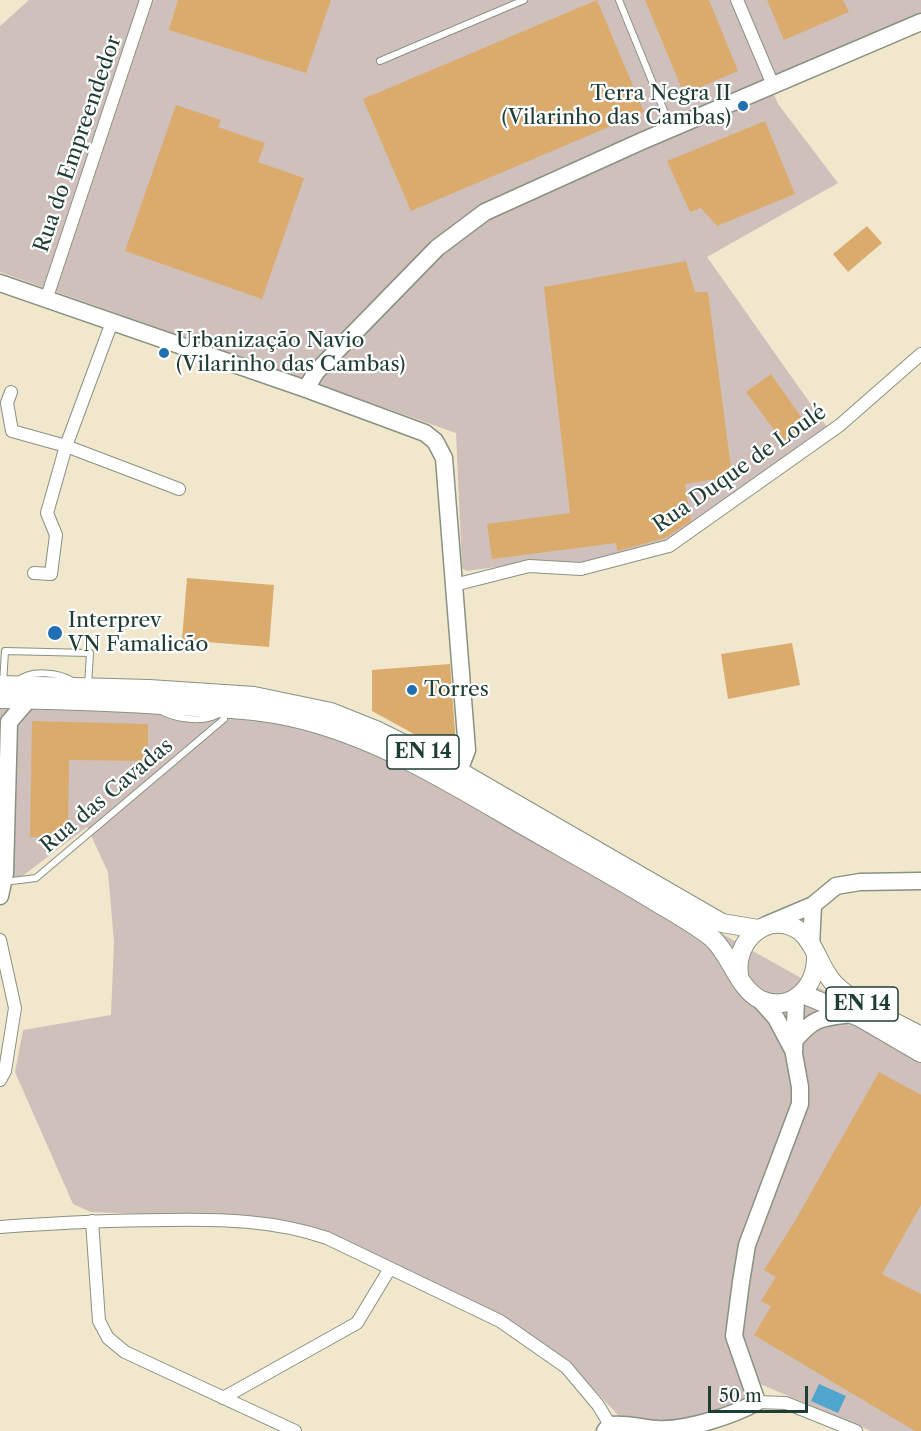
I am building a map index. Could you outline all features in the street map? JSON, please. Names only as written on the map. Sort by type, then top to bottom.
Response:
[{"type":"main road","name":"EN 14","points":[[4,688],[83,687],[254,696],[331,712],[376,730],[459,771],[722,923],[761,927],[782,924],[791,927],[806,937],[826,975],[840,990],[921,1036]]},
{"type":"main road","name":"EN 14","points":[[4,688],[27,700],[157,704],[225,714],[263,712],[326,727],[368,742],[444,779],[662,905],[712,938],[727,956],[747,990],[759,999],[784,1003],[799,996],[811,984],[816,971],[814,951]]},
{"type":"main road","points":[[740,977],[737,963],[740,949],[747,938],[761,927]]},
{"type":"main road","name":"EN 14","points":[[799,996],[851,1014],[921,1053]]},
{"type":"street","name":"Rua do Empreendedor","points":[[46,300],[147,0]]},
{"type":"street","points":[[737,0],[773,85]]},
{"type":"street","points":[[306,389],[316,372],[437,248],[459,229],[485,212],[921,22]]},
{"type":"street","points":[[0,283],[306,389],[425,433],[435,441],[444,458],[467,750],[459,771]]},
{"type":"street","points":[[34,573],[51,574],[56,535],[47,513],[66,446],[112,322]]},
{"type":"street","name":"Rua Duque de Loulé","points":[[454,585],[529,566],[581,569],[669,546],[840,425],[921,354]]},
{"type":"street","points":[[11,392],[7,403],[12,430],[66,446],[179,489]]},
{"type":"street","points":[[2,889],[4,716],[27,700]]},
{"type":"street","points":[[761,927],[813,905],[836,886],[860,882],[921,881]]},
{"type":"street","points":[[813,905],[814,951]]},
{"type":"street","points":[[0,940],[15,1008],[5,1071],[0,1080]]},
{"type":"street","points":[[757,1402],[734,1336],[747,1245],[800,1104],[795,1047],[799,996]]},
{"type":"street","points":[[759,999],[795,1047]]},
{"type":"street","points":[[795,1047],[808,1024],[819,1017],[851,1014]]},
{"type":"street","points":[[0,1227],[92,1221],[219,1219],[262,1222],[298,1228],[327,1238],[500,1321],[566,1367],[598,1405],[608,1428],[626,1424],[657,1429],[676,1428],[740,1412],[757,1402],[786,1403],[856,1431]]},
{"type":"street","points":[[92,1221],[99,1321],[108,1338],[125,1352],[295,1431]]},
{"type":"street","points":[[222,1398],[357,1323],[390,1270]]},
{"type":"lane","points":[[380,61],[524,0]]},
{"type":"lane","points":[[619,0],[672,129]]},
{"type":"lane","points":[[4,688],[4,651],[90,653],[83,687]]},
{"type":"lane","name":"Rua das Cavadas","points":[[2,889],[36,878],[225,714]]},
{"type":"shaded area","points":[[29,0],[921,0],[921,14],[767,78],[778,104],[838,183],[707,257],[827,427],[671,541],[579,564],[540,561],[467,571],[462,568],[456,433],[0,272],[0,26]]},
{"type":"shaded area","points":[[0,698],[227,701],[359,731],[921,1045],[921,1431],[871,1431],[760,1384],[741,1404],[673,1422],[619,1416],[566,1360],[512,1326],[440,1285],[306,1226],[275,1219],[91,1212],[73,1204],[15,1072],[23,1030],[111,1015],[114,942],[108,872],[87,827],[0,893]]},
{"type":"water","points":[[819,1384],[846,1396],[838,1413],[811,1401]]},
{"type":"building","points":[[178,0],[331,0],[306,73],[169,30]]},
{"type":"building","points":[[597,0],[644,112],[411,211],[363,99]]},
{"type":"building","points":[[645,0],[709,0],[738,71],[684,94]]},
{"type":"building","points":[[767,0],[843,0],[849,12],[784,40]]},
{"type":"building","points":[[176,105],[221,120],[218,127],[265,143],[258,162],[304,178],[262,299],[125,251]]},
{"type":"building","points":[[765,121],[795,194],[717,226],[701,208],[690,212],[667,161]]},
{"type":"building","points":[[867,226],[882,243],[848,272],[833,254]]},
{"type":"building","points":[[686,261],[695,292],[708,292],[731,468],[716,479],[685,484],[691,521],[665,538],[617,551],[616,543],[492,559],[487,524],[570,513],[544,287]]},
{"type":"building","points":[[771,374],[806,424],[783,442],[746,392]]},
{"type":"building","points":[[187,578],[274,585],[269,647],[182,640]]},
{"type":"building","points":[[792,643],[800,685],[728,699],[721,654]]},
{"type":"building","name":"Torres","points":[[450,664],[456,745],[445,751],[372,711],[372,670]]},
{"type":"building","points":[[32,721],[148,724],[148,761],[69,760],[68,837],[30,837]]},
{"type":"building","points":[[879,1072],[921,1095],[921,1205],[882,1274],[921,1294],[921,1431],[915,1431],[754,1335],[771,1306],[761,1301],[776,1277],[764,1270],[795,1221]]},
{"type":"place","name":"Terra Negra II (Vilarinho das Cambas)","points":[[743,106]]},
{"type":"place","name":"Urbanização Navio (Vilarinho das Cambas)","points":[[164,353]]},
{"type":"place","name":"Interprev VN Famalicão","points":[[55,633]]},
{"type":"place","name":"Torres","points":[[412,690]]}]
